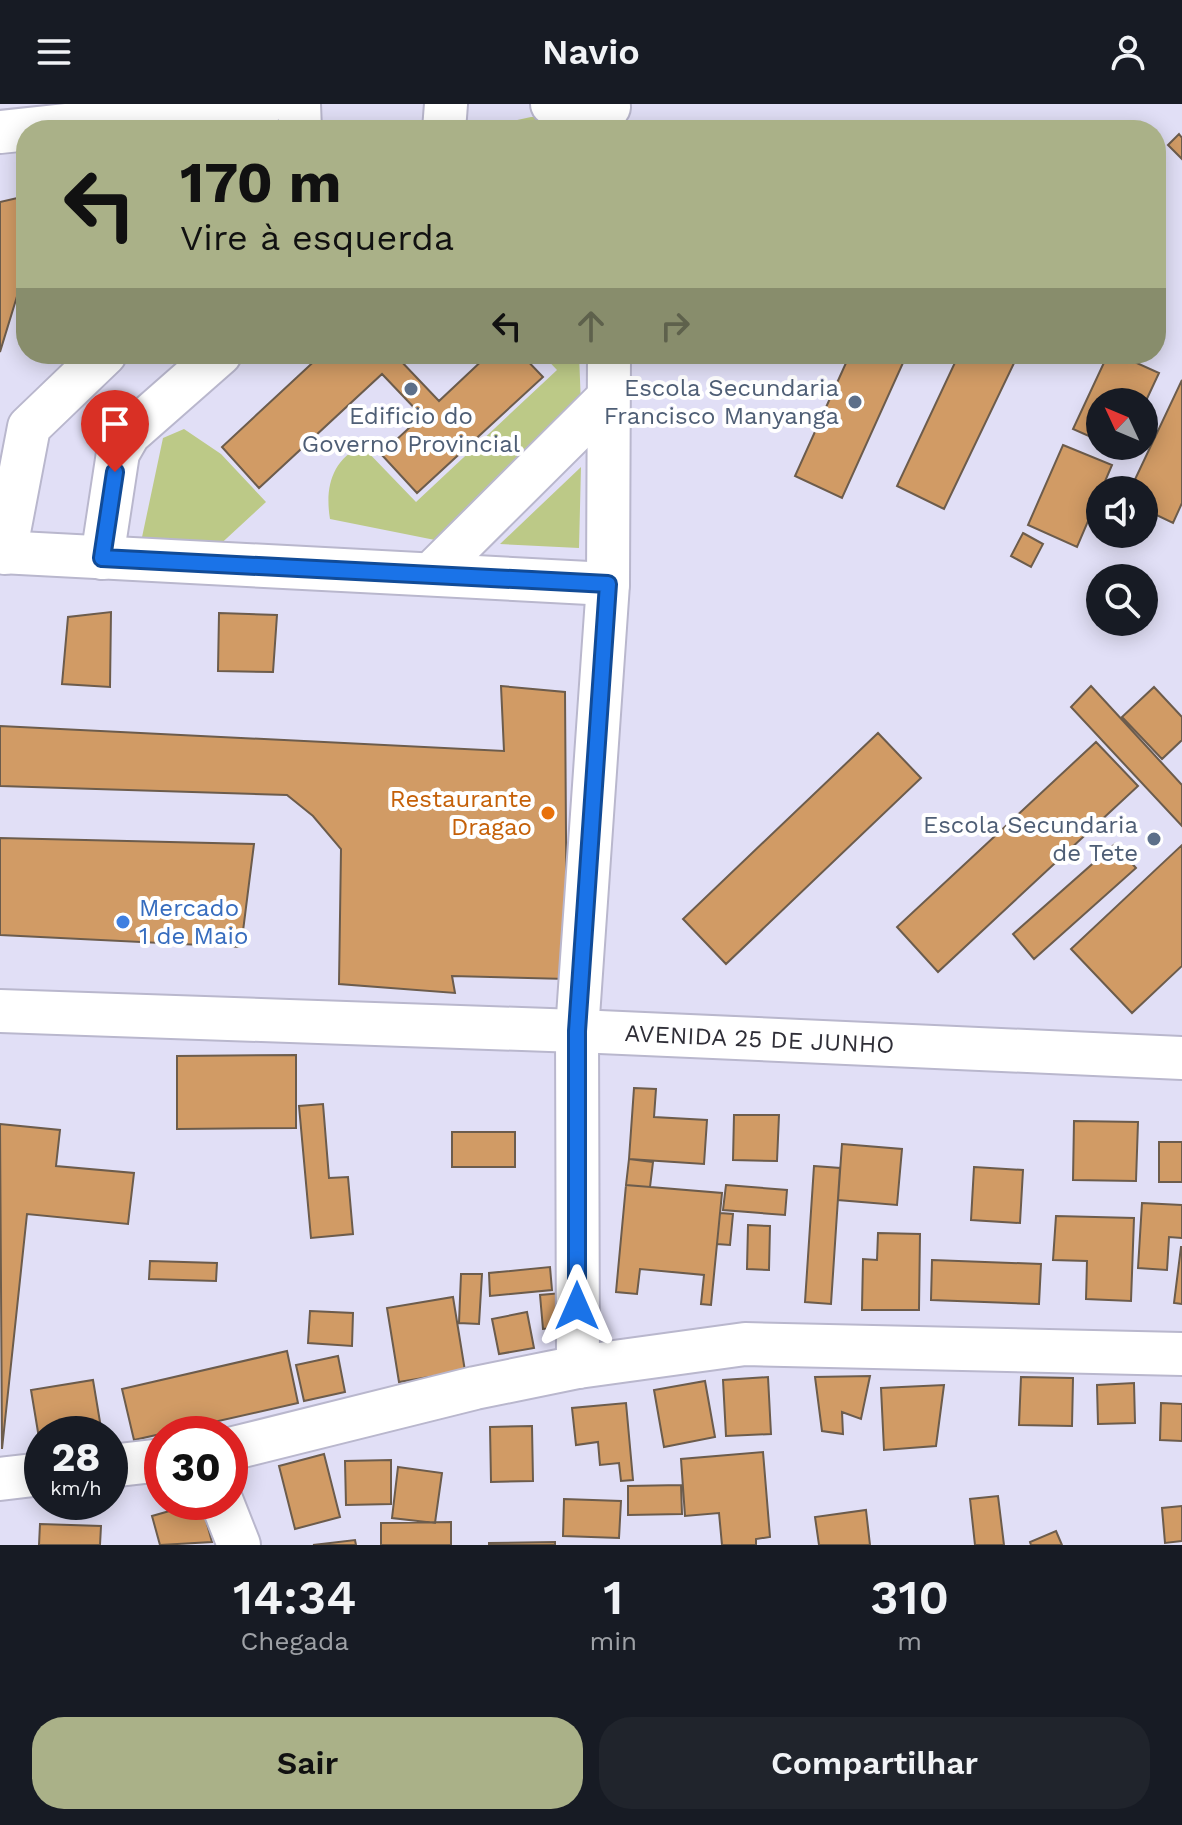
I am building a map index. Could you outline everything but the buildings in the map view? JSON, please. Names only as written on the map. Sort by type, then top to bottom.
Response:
[{"type":"street","points":[[35,120],[264,104]]},
{"type":"street","points":[[552,104],[609,114]]},
{"type":"street","points":[[95,364],[29,427],[2,552],[608,584]]},
{"type":"street","points":[[102,558],[118,453],[129,434],[209,364]]},
{"type":"street","points":[[578,1367],[577,1031],[608,584],[609,364]]},
{"type":"street","points":[[431,574],[608,398]]},
{"type":"street","name":"AVENIDA 25 DE JUNHO","points":[[0,1011],[577,1031],[1182,1058]]},
{"type":"street","points":[[248,1445],[475,1388],[578,1367],[745,1344],[1182,1354]]},
{"type":"street","points":[[0,1479],[24,1476]]},
{"type":"street","points":[[229,1520],[239,1545]]},
{"type":"green space","points":[[552,117],[556,120],[517,120]]},
{"type":"green space","points":[[551,364],[579,364],[581,405],[435,540],[330,519],[332,476],[343,459],[352,452],[362,446],[416,502],[557,370]]},
{"type":"green space","points":[[184,429],[221,454],[266,502],[214,550],[141,542],[163,438]]},
{"type":"green space","points":[[581,467],[579,548],[500,544]]},
{"type":"place","name":"Edificio do Governo Provincial","points":[[411,389]]},
{"type":"place","name":"Escola Secundaria Francisco Manyanga","points":[[855,402]]},
{"type":"place","name":"Restaurante Dragao","points":[[548,813]]},
{"type":"place","name":"Escola Secundaria de Tete","points":[[1154,839]]},
{"type":"place","name":"Mercado 1 de Maio","points":[[123,922]]},
{"type":"route","points":[[115,472],[102,558],[608,584],[577,1031],[577,1306]]}]
